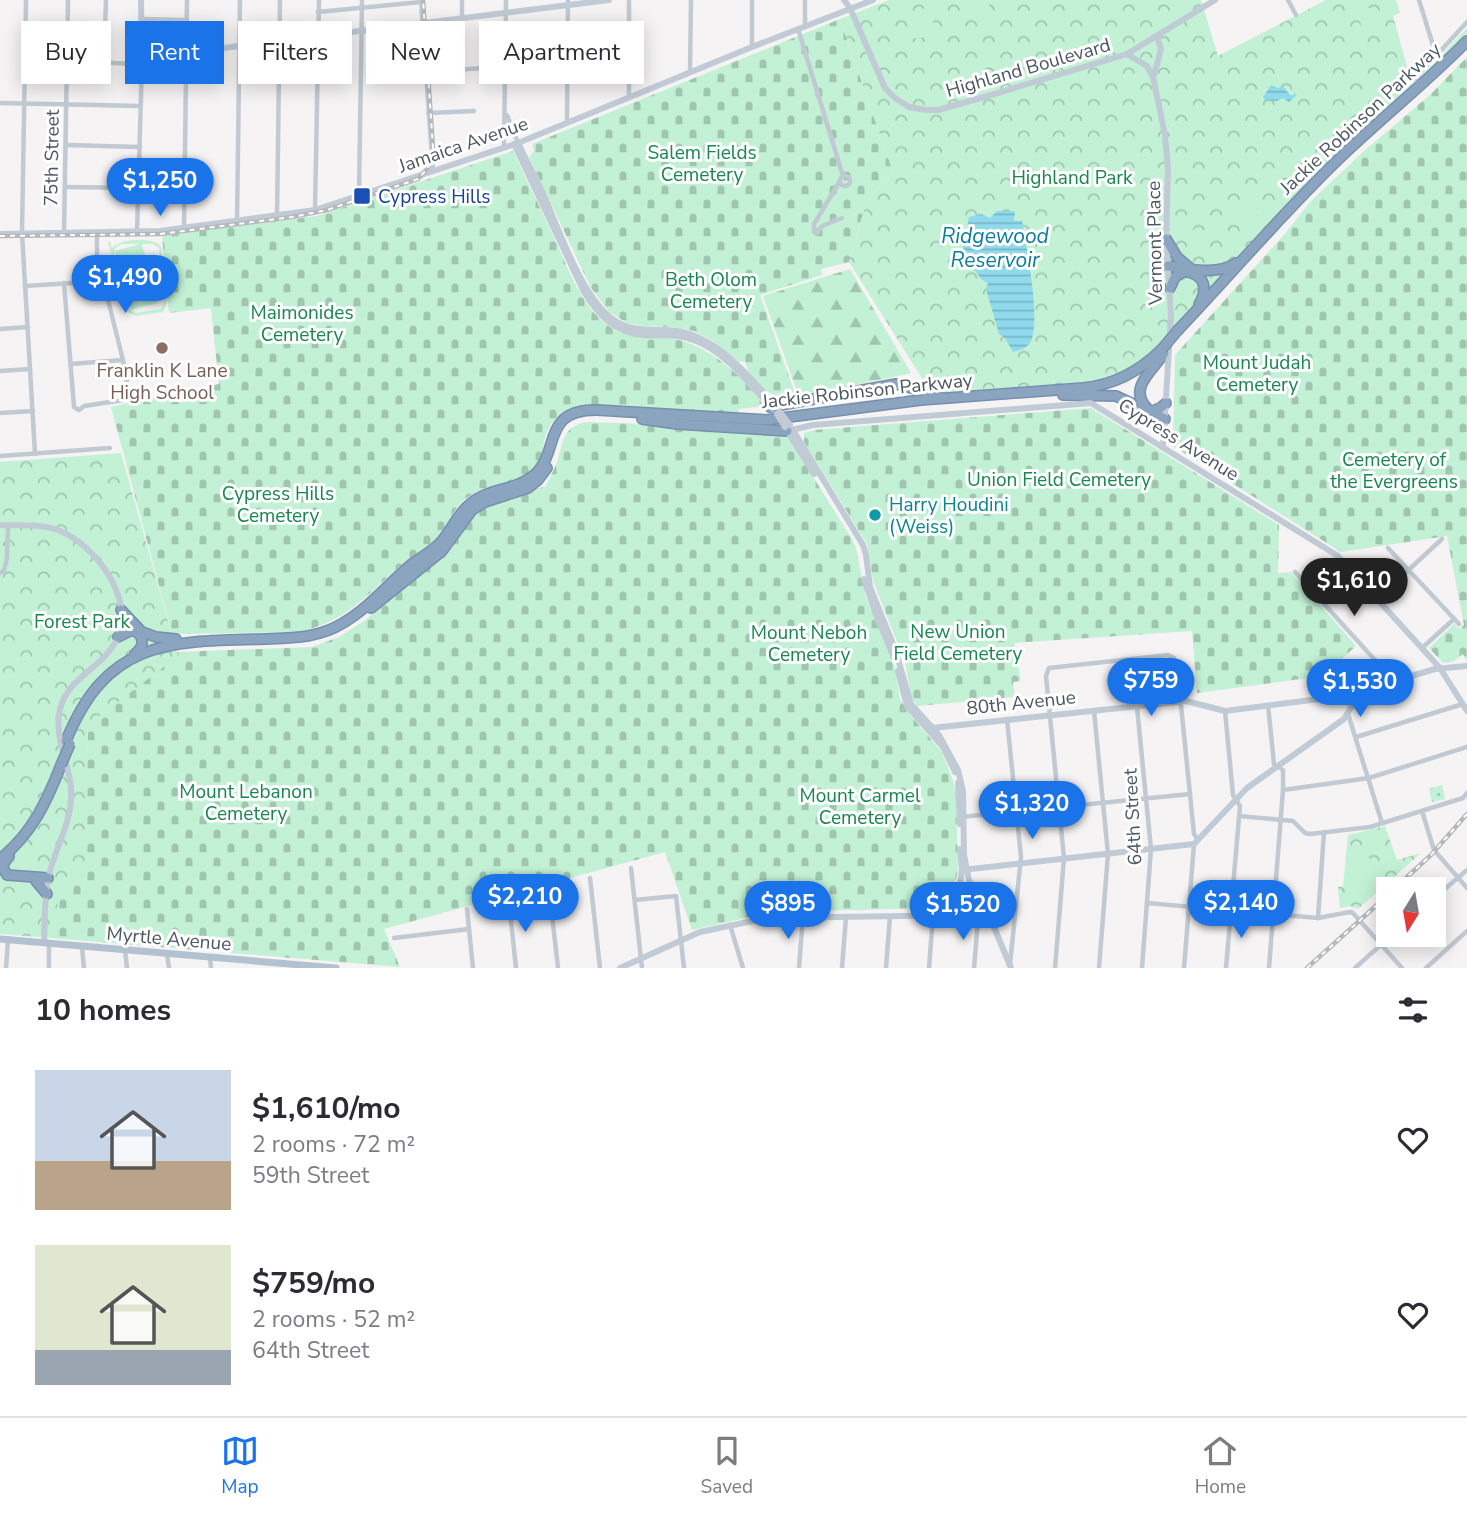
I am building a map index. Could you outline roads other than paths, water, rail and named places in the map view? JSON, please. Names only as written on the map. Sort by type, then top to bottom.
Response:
[{"type":"highway","name":"Jackie Robinson Parkway","points":[[1179,334],[1189,319],[1306,191],[1424,84],[1467,41]]},
{"type":"highway","name":"Jackie Robinson Parkway","points":[[0,859],[25,835],[43,808],[87,700],[100,684],[121,666],[156,648],[176,643],[295,638],[324,632],[350,618],[427,558],[442,551],[472,510],[485,502],[524,490],[538,480],[548,465],[558,437],[570,422],[588,416],[763,425],[933,403],[1091,392],[1117,385],[1140,373],[1320,184],[1467,48]]},
{"type":"highway","points":[[1166,239],[1175,255],[1188,270],[1198,276],[1204,287],[1202,299],[1189,319]]},
{"type":"highway","points":[[1168,267],[1208,271],[1222,269],[1249,254]]},
{"type":"highway","points":[[1170,288],[1175,277],[1188,270]]},
{"type":"highway","name":"Jackie Robinson Parkway","points":[[68,742],[98,693],[118,674],[141,659],[180,647],[295,643],[321,639],[337,633],[357,620],[427,558],[462,511],[475,499],[525,481],[534,475],[543,463],[556,428],[567,418],[582,411],[759,420],[971,395],[1083,388],[1102,385],[1138,369],[1163,351]]},
{"type":"highway","points":[[1163,351],[1140,386],[1141,401],[1152,411],[1165,417]]},
{"type":"highway","points":[[869,406],[901,398],[903,391],[896,384]]},
{"type":"highway","points":[[776,410],[896,384],[933,394],[971,395]]},
{"type":"highway","points":[[1057,394],[1116,396],[1165,417]]},
{"type":"highway","points":[[1152,411],[1166,403]]},
{"type":"highway","points":[[642,419],[677,424],[789,428]]},
{"type":"highway","points":[[121,610],[141,637],[142,646],[121,666]]},
{"type":"highway","points":[[120,629],[136,630],[163,638],[202,641]]},
{"type":"highway","name":"Jackie Robinson Parkway","points":[[0,854],[38,809],[60,762]]},
{"type":"highway","points":[[25,835],[4,861],[3,871],[10,876],[48,880]]},
{"type":"highway","points":[[0,879],[48,880]]},
{"type":"highway","points":[[36,881],[47,894]]},
{"type":"main road","name":"Myrtle Avenue","points":[[4,940],[210,957],[254,965],[335,968]]},
{"type":"street","points":[[26,0],[22,233],[35,454]]},
{"type":"street","name":"75th Street","points":[[68,0],[68,21]]},
{"type":"street","points":[[105,21],[106,0]]},
{"type":"street","points":[[141,0],[142,19],[187,20],[187,0]]},
{"type":"street","points":[[240,0],[240,21]]},
{"type":"street","points":[[279,21],[280,0]]},
{"type":"street","points":[[318,21],[319,0]]},
{"type":"street","points":[[359,197],[362,0]]},
{"type":"street","points":[[462,0],[462,18]]},
{"type":"street","points":[[504,147],[506,0]]},
{"type":"street","points":[[438,21],[609,0]]},
{"type":"street","points":[[629,0],[629,98]]},
{"type":"street","points":[[690,72],[691,0]]},
{"type":"street","points":[[752,0],[752,47]]},
{"type":"street","points":[[805,0],[801,27],[842,179],[814,224],[814,232],[817,233],[822,226],[842,218]]},
{"type":"street","points":[[844,0],[850,8]]},
{"type":"street","points":[[850,0],[850,8]]},
{"type":"street","name":"Jamaica Avenue","points":[[0,234],[184,229],[315,210],[516,143],[873,0]]},
{"type":"street","name":"Highland Boulevard","points":[[850,8],[885,88],[895,99],[909,107],[938,110],[1127,54],[1215,0]]},
{"type":"street","points":[[1288,0],[1296,15]]},
{"type":"street","points":[[1419,0],[1436,55]]},
{"type":"street","points":[[318,12],[421,1],[422,21]]},
{"type":"street","points":[[567,123],[568,3]]},
{"type":"street","name":"Jackie Robinson Parkway","points":[[1415,80],[1467,22]]},
{"type":"street","points":[[352,32],[366,30]]},
{"type":"street","points":[[1153,77],[1161,49],[1157,36]]},
{"type":"street","points":[[1127,54],[1147,66],[1153,77]]},
{"type":"street","name":"Vermont Place","points":[[1153,77],[1165,135],[1168,169],[1166,239],[1171,323],[1163,446]]},
{"type":"street","name":"75th Street","points":[[64,233],[66,84]]},
{"type":"street","points":[[137,232],[141,84]]},
{"type":"street","points":[[184,229],[186,84]]},
{"type":"street","points":[[237,222],[239,84]]},
{"type":"street","points":[[277,217],[279,84]]},
{"type":"street","points":[[315,210],[317,84]]},
{"type":"street","points":[[427,84],[433,172]]},
{"type":"street","points":[[0,103],[141,106]]},
{"type":"street","points":[[428,113],[474,111]]},
{"type":"street","points":[[506,114],[516,143],[584,292],[606,321],[640,335],[681,336],[708,347],[776,410]]},
{"type":"street","points":[[523,153],[526,139]]},
{"type":"street","points":[[516,143],[588,290],[607,315],[618,323],[640,330],[669,330],[699,337],[741,369],[789,428],[857,536],[866,555],[870,587],[895,649],[908,698],[952,755],[958,770],[963,792],[962,817]]},
{"type":"street","points":[[65,145],[140,147]]},
{"type":"street","points":[[65,187],[139,188]]},
{"type":"street","points":[[64,283],[74,407],[79,410],[84,405],[130,400],[123,360],[97,256],[97,232]]},
{"type":"street","points":[[25,286],[104,281]]},
{"type":"street","points":[[0,329],[28,327]]},
{"type":"street","points":[[70,364],[123,360]]},
{"type":"street","points":[[0,371],[30,369]]},
{"type":"street","name":"Cypress Avenue","points":[[789,428],[1091,403],[1338,556],[1440,668],[1465,708]]},
{"type":"street","points":[[0,413],[33,411]]},
{"type":"street","points":[[0,456],[110,448]]},
{"type":"street","points":[[0,573],[4,571],[7,563],[4,525],[50,528],[76,540],[90,551],[105,569],[121,610],[120,629],[109,653],[75,682],[61,706],[58,727],[70,771],[71,797],[68,825],[48,880],[46,943],[49,968]]},
{"type":"street","points":[[857,536],[866,589],[896,662],[903,699],[906,706],[943,747],[957,781],[962,817],[964,869],[960,883],[935,916],[929,968]]},
{"type":"street","points":[[1377,599],[1442,539]]},
{"type":"street","points":[[1388,548],[1459,624]]},
{"type":"street","points":[[1295,572],[1395,681]]},
{"type":"street","points":[[1422,648],[1454,619]]},
{"type":"street","points":[[1055,968],[1064,858],[1047,672],[1054,667],[1172,656],[1177,666],[1196,842],[1184,968]]},
{"type":"street","name":"80th Avenue","points":[[932,728],[1180,701],[1225,712],[1351,695],[1440,668],[1467,666]]},
{"type":"street","points":[[964,869],[1196,842],[1237,798],[1344,719],[1361,691]]},
{"type":"street","points":[[1268,705],[1274,764],[1283,770],[1269,968]]},
{"type":"street","name":"64th Street","points":[[1137,706],[1151,849],[1142,968]]},
{"type":"street","points":[[1356,737],[1465,708]]},
{"type":"street","points":[[1094,710],[1108,854],[1099,968]]},
{"type":"street","points":[[1225,712],[1233,795],[1240,806],[1226,968]]},
{"type":"street","points":[[1348,713],[1382,823]]},
{"type":"street","points":[[1007,719],[1020,863],[1010,966]]},
{"type":"street","points":[[1283,790],[1369,778],[1467,747]]},
{"type":"street","points":[[1239,816],[1293,821],[1310,834],[1382,823],[1463,798],[1467,793]]},
{"type":"street","points":[[962,817],[1190,794]]},
{"type":"street","points":[[1422,811],[1434,850],[1467,888]]},
{"type":"street","points":[[1318,918],[1324,832]]},
{"type":"street","points":[[631,868],[642,968]]},
{"type":"street","points":[[964,869],[991,920],[1010,966]]},
{"type":"street","points":[[1446,888],[1467,870]]},
{"type":"street","points":[[590,878],[600,968]]},
{"type":"street","points":[[960,883],[971,883]]},
{"type":"street","points":[[549,888],[558,968]]},
{"type":"street","points":[[635,900],[676,896],[684,968]]},
{"type":"street","points":[[509,902],[516,968]]},
{"type":"street","points":[[1147,903],[1318,918],[1350,912],[1376,939]]},
{"type":"street","points":[[974,968],[976,915],[981,905]]},
{"type":"street","points":[[467,909],[473,968]]},
{"type":"street","points":[[620,968],[700,932],[767,918],[976,915]]},
{"type":"street","points":[[799,968],[803,916]]},
{"type":"street","points":[[842,968],[846,916]]},
{"type":"street","points":[[886,968],[890,916]]},
{"type":"street","points":[[730,925],[743,968]]},
{"type":"street","points":[[394,938],[469,929]]},
{"type":"street","points":[[1426,968],[1467,931]]},
{"type":"street","points":[[4,940],[6,968]]},
{"type":"street","points":[[82,947],[84,968]]},
{"type":"street","points":[[1355,968],[1379,947]]},
{"type":"street","points":[[1383,947],[1402,968]]},
{"type":"street","points":[[125,950],[127,968]]},
{"type":"street","points":[[167,954],[169,968]]},
{"type":"street","points":[[210,957],[211,968]]},
{"type":"water","points":[[1271,85],[1278,88],[1283,86],[1290,95],[1299,93],[1289,102],[1283,98],[1277,101],[1265,100],[1263,97]]},
{"type":"water","name":"Ridgewood Reservoir","points":[[997,211],[1015,211],[1014,221],[1022,221],[1032,282],[1034,331],[1026,347],[1013,352],[1005,338],[999,334],[986,289],[988,283],[981,279],[962,253],[969,217],[981,214],[990,218]]},
{"type":"railway","points":[[0,236],[160,234],[292,217],[327,210],[418,179],[428,168],[433,148],[423,0]]},
{"type":"railway","points":[[1407,877],[1431,855],[1467,814]]},
{"type":"railway","points":[[1307,968],[1376,906]]},
{"type":"place","name":"Cypress Hills","points":[[362,196]]},
{"type":"place","name":"Franklin K Lane High School","points":[[162,348]]},
{"type":"place","name":"Harry Houdini (Weiss)","points":[[875,515]]},
{"type":"park label","name":"Salem Fields Cemetery","points":[[702,163]]},
{"type":"park label","name":"Highland Park","points":[[1072,177]]},
{"type":"park label","name":"Beth Olom Cemetery","points":[[711,290]]},
{"type":"park label","name":"Maimonides Cemetery","points":[[302,323]]},
{"type":"park label","name":"Mount Judah Cemetery","points":[[1257,373]]},
{"type":"park label","name":"Cemetery of the Evergreens","points":[[1394,470]]},
{"type":"park label","name":"Union Field Cemetery","points":[[1059,479]]},
{"type":"park label","name":"Cypress Hills Cemetery","points":[[278,504]]},
{"type":"park label","name":"Forest Park","points":[[82,621]]},
{"type":"park label","name":"New Union Field Cemetery","points":[[958,642]]},
{"type":"park label","name":"Mount Neboh Cemetery","points":[[809,643]]},
{"type":"park label","name":"Mount Lebanon Cemetery","points":[[246,802]]},
{"type":"park label","name":"Mount Carmel Cemetery","points":[[860,806]]}]
